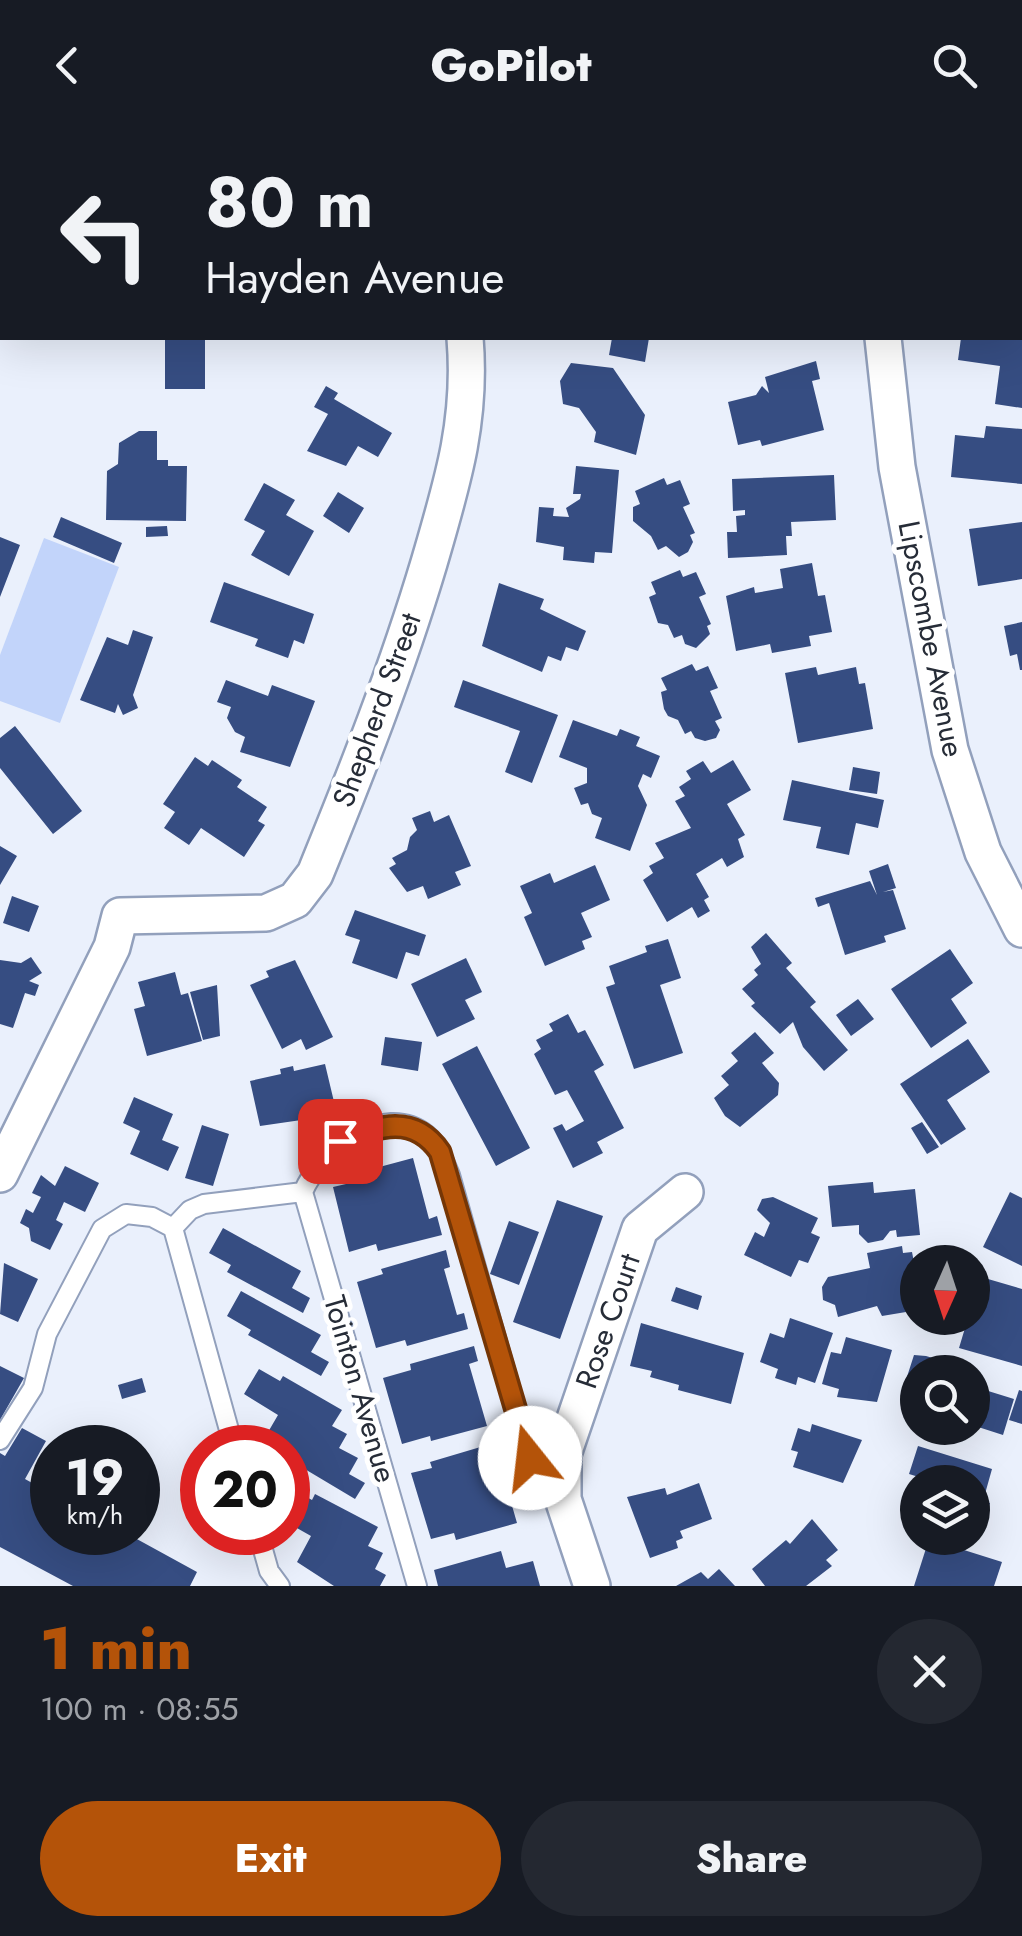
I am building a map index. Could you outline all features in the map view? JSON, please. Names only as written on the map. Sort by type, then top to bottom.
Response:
[{"type":"street","name":"Shepherd Street","points":[[0,1174],[112,947],[120,916],[266,913],[295,900],[314,874],[394,679],[444,510],[466,423],[464,340]]},
{"type":"street","name":"Lipscombe Avenue","points":[[883,340],[897,467],[950,750],[982,852],[1022,929]]},
{"type":"street","name":"Rose Court","points":[[592,1586],[563,1499],[563,1454],[640,1229],[685,1192]]},
{"type":"lane","points":[[173,1228],[190,1210],[204,1204],[303,1192],[314,1167],[340,1141],[378,1127],[410,1125],[430,1137],[450,1176],[530,1458],[563,1476]]},
{"type":"lane","name":"Tointon Avenue","points":[[303,1192],[417,1586]]},
{"type":"lane","points":[[0,1440],[33,1388],[47,1334],[102,1229],[126,1214],[152,1217],[173,1228],[228,1425]]},
{"type":"lane","points":[[264,1555],[269,1571],[280,1586]]},
{"type":"shaded area","points":[[44,538],[119,567],[60,723],[0,701],[0,655]]},
{"type":"building","points":[[165,340],[205,340],[205,389],[165,389]]},
{"type":"building","points":[[612,340],[649,340],[645,362],[609,355]]},
{"type":"building","points":[[961,340],[1022,340],[1022,408],[995,404],[1000,366],[958,360]]},
{"type":"building","points":[[816,361],[820,379],[812,381],[824,430],[762,446],[760,440],[738,445],[728,402],[756,395],[762,386],[769,393],[765,377]]},
{"type":"building","points":[[571,363],[613,368],[645,415],[636,455],[594,442],[596,432],[579,408],[563,404],[560,381]]},
{"type":"building","points":[[326,386],[338,393],[334,399],[392,433],[378,457],[358,446],[346,466],[307,451],[328,414],[314,407]]},
{"type":"building","points":[[986,426],[1022,429],[1022,484],[951,477],[955,435],[984,438]]},
{"type":"building","points":[[139,431],[157,431],[157,460],[168,460],[168,466],[187,466],[186,521],[106,520],[107,471],[118,464],[119,443]]},
{"type":"building","points":[[576,466],[619,470],[612,553],[595,552],[594,563],[563,560],[564,547],[536,542],[539,507],[554,508],[553,516],[569,517],[566,508],[580,499],[581,494],[573,494]]},
{"type":"building","points":[[834,475],[836,520],[791,522],[792,536],[786,536],[787,555],[728,558],[727,532],[737,532],[736,516],[745,515],[745,510],[733,511],[732,479]]},
{"type":"building","points":[[664,478],[667,485],[680,480],[690,504],[683,507],[695,533],[690,535],[693,542],[688,552],[679,557],[666,546],[658,550],[651,536],[633,521],[633,507],[640,504],[635,491]]},
{"type":"building","points":[[264,483],[295,500],[286,515],[314,531],[289,576],[251,555],[265,531],[244,520]]},
{"type":"building","points":[[338,492],[364,508],[349,533],[323,516]]},
{"type":"building","points":[[61,517],[122,543],[114,563],[53,537]]},
{"type":"building","points":[[1022,522],[1022,579],[978,586],[969,529]]},
{"type":"building","points":[[167,526],[168,536],[146,537],[146,527]]},
{"type":"building","points":[[0,537],[20,545],[0,597]]},
{"type":"building","points":[[812,563],[818,596],[825,595],[832,632],[809,636],[811,646],[772,653],[770,644],[736,651],[726,596],[754,587],[755,593],[783,588],[780,569]]},
{"type":"building","points":[[680,570],[683,577],[696,572],[706,594],[699,597],[711,624],[707,626],[710,634],[696,648],[685,644],[682,635],[674,638],[668,625],[658,623],[649,597],[656,594],[651,582]]},
{"type":"building","points":[[224,582],[314,614],[304,644],[294,640],[288,658],[255,646],[258,639],[210,622]]},
{"type":"building","points":[[499,583],[544,599],[540,609],[586,631],[578,651],[566,647],[561,661],[548,656],[542,672],[482,646]]},
{"type":"building","points":[[1022,622],[1020,670],[1017,654],[1010,656],[1004,626]]},
{"type":"building","points":[[133,630],[153,637],[133,695],[138,708],[123,715],[118,704],[115,713],[80,700],[107,637],[128,645]]},
{"type":"building","points":[[692,664],[696,671],[708,666],[718,688],[710,691],[722,718],[715,721],[720,730],[716,738],[705,741],[695,738],[691,731],[685,734],[678,720],[668,716],[661,692],[667,690],[661,678]]},
{"type":"building","points":[[816,667],[818,675],[856,667],[859,684],[865,683],[873,729],[798,743],[785,673]]},
{"type":"building","points":[[226,680],[268,696],[272,685],[315,701],[290,767],[240,752],[245,737],[235,732],[227,718],[231,707],[217,702]]},
{"type":"building","points":[[463,680],[558,715],[532,783],[505,772],[520,731],[454,707]]},
{"type":"building","points":[[573,720],[617,736],[620,729],[640,737],[636,746],[660,756],[651,778],[643,774],[638,786],[647,805],[630,851],[595,838],[602,818],[592,814],[588,803],[581,805],[574,788],[587,783],[587,768],[559,757]]},
{"type":"building","points":[[15,726],[82,811],[53,834],[0,768],[0,738]]},
{"type":"building","points":[[195,757],[208,766],[212,760],[242,780],[237,787],[267,807],[258,821],[265,825],[244,857],[201,828],[189,845],[164,828],[175,812],[163,804]]},
{"type":"building","points":[[733,760],[751,790],[727,804],[745,835],[738,839],[744,857],[727,867],[722,858],[696,874],[709,897],[704,900],[710,911],[698,918],[692,907],[667,922],[643,880],[653,873],[649,866],[664,858],[655,843],[691,828],[675,801],[685,796],[679,787],[691,779],[686,771],[703,761],[711,773]]},
{"type":"building","points":[[853,767],[880,772],[877,794],[849,790]]},
{"type":"building","points":[[792,780],[884,800],[878,828],[856,823],[849,855],[816,848],[821,827],[783,820]]},
{"type":"building","points":[[430,811],[434,822],[449,815],[471,866],[455,872],[461,885],[428,899],[423,886],[407,892],[389,868],[396,864],[392,858],[407,850],[410,837],[417,830],[412,818]]},
{"type":"building","points":[[0,846],[17,856],[0,885]]},
{"type":"building","points":[[888,864],[896,888],[883,892],[893,890],[906,929],[884,936],[886,942],[845,955],[829,903],[818,907],[815,898],[870,881],[877,895],[869,871]]},
{"type":"building","points":[[595,865],[610,900],[581,913],[592,937],[582,941],[585,949],[545,966],[524,917],[532,913],[520,886],[550,873],[554,883]]},
{"type":"building","points":[[12,896],[39,906],[29,932],[3,923]]},
{"type":"building","points":[[355,910],[426,935],[419,956],[406,952],[397,979],[352,963],[360,940],[345,935]]},
{"type":"building","points":[[766,933],[792,963],[786,968],[816,1002],[810,1007],[848,1050],[824,1071],[803,1047],[793,1022],[780,1034],[751,1006],[755,1003],[742,989],[758,975],[754,970],[761,964],[751,947]]},
{"type":"building","points":[[668,939],[681,978],[660,985],[683,1053],[634,1069],[606,987],[615,984],[609,966],[647,952],[645,946]]},
{"type":"building","points":[[950,949],[973,983],[951,999],[967,1023],[931,1048],[891,989]]},
{"type":"building","points":[[31,957],[42,973],[29,981],[39,985],[35,996],[25,993],[13,1028],[0,1024],[0,960],[21,963]]},
{"type":"building","points":[[466,958],[482,992],[465,1000],[475,1019],[437,1037],[411,984]]},
{"type":"building","points":[[295,960],[333,1037],[306,1050],[301,1039],[282,1049],[250,985],[269,977],[266,971]]},
{"type":"building","points":[[175,972],[181,995],[188,993],[202,1041],[147,1056],[134,1009],[145,1006],[138,982]]},
{"type":"building","points":[[217,985],[220,1036],[203,1040],[190,992]]},
{"type":"building","points":[[858,999],[874,1019],[851,1036],[836,1015]]},
{"type":"building","points":[[568,1014],[578,1033],[585,1030],[604,1065],[594,1071],[624,1128],[597,1142],[603,1153],[573,1168],[553,1128],[562,1124],[566,1131],[584,1121],[567,1090],[555,1095],[534,1054],[541,1049],[536,1040],[553,1031],[549,1024]]},
{"type":"building","points":[[755,1032],[774,1053],[762,1063],[779,1083],[778,1095],[740,1127],[725,1116],[714,1098],[729,1085],[721,1076],[738,1061],[731,1053]]},
{"type":"building","points":[[385,1037],[422,1042],[418,1071],[381,1065]]},
{"type":"building","points":[[968,1039],[990,1072],[947,1100],[966,1129],[941,1145],[900,1084]]},
{"type":"building","points":[[477,1046],[530,1148],[496,1166],[442,1064]]},
{"type":"building","points":[[325,1064],[335,1106],[320,1110],[322,1117],[260,1126],[250,1081],[281,1074],[280,1069],[293,1066],[294,1071]]},
{"type":"building","points":[[134,1097],[173,1114],[162,1140],[179,1147],[168,1171],[130,1154],[140,1131],[123,1123]]},
{"type":"building","points":[[922,1122],[939,1147],[927,1154],[911,1128]]},
{"type":"building","points":[[202,1125],[229,1134],[213,1186],[185,1178]]},
{"type":"building","points":[[413,1158],[429,1219],[437,1216],[442,1235],[378,1251],[376,1244],[349,1252],[333,1187],[359,1181],[357,1173]]},
{"type":"building","points":[[65,1166],[99,1183],[85,1212],[64,1202],[56,1220],[63,1224],[50,1250],[31,1241],[29,1228],[20,1223],[26,1209],[33,1213],[41,1197],[32,1193],[41,1175],[55,1186]]},
{"type":"building","points":[[873,1182],[874,1193],[915,1189],[920,1235],[897,1237],[896,1230],[883,1240],[868,1243],[859,1234],[859,1225],[832,1227],[828,1186]]},
{"type":"building","points":[[1010,1192],[1022,1198],[1022,1266],[984,1245]]},
{"type":"building","points":[[773,1197],[818,1218],[811,1233],[820,1237],[808,1263],[799,1260],[791,1277],[744,1255],[755,1232],[764,1237],[770,1223],[757,1210],[762,1199]]},
{"type":"building","points":[[557,1200],[603,1216],[560,1339],[513,1322]]},
{"type":"building","points":[[509,1221],[539,1232],[519,1285],[490,1274]]},
{"type":"building","points":[[223,1228],[301,1271],[292,1288],[310,1298],[303,1313],[227,1272],[231,1265],[209,1253]]},
{"type":"building","points":[[900,1246],[900,1313],[882,1316],[877,1306],[838,1317],[835,1305],[823,1300],[822,1287],[828,1277],[870,1268],[867,1253]]},
{"type":"building","points":[[446,1250],[450,1267],[444,1269],[457,1315],[464,1313],[468,1329],[407,1346],[405,1340],[376,1348],[357,1282],[383,1274],[381,1269]]},
{"type":"building","points":[[4,1263],[38,1279],[18,1322],[0,1314]]},
{"type":"building","points":[[990,1280],[1022,1289],[1022,1366],[959,1348],[963,1335],[990,1335]]},
{"type":"building","points":[[676,1287],[702,1296],[698,1310],[671,1301]]},
{"type":"building","points":[[241,1291],[321,1335],[311,1352],[329,1362],[321,1376],[248,1335],[251,1330],[227,1316]]},
{"type":"building","points":[[790,1318],[833,1333],[815,1383],[798,1377],[796,1385],[775,1378],[778,1369],[760,1362],[770,1333],[784,1338]]},
{"type":"building","points":[[641,1323],[744,1353],[731,1404],[678,1390],[679,1385],[650,1377],[652,1371],[630,1366]]},
{"type":"building","points":[[846,1337],[892,1350],[877,1402],[837,1397],[839,1389],[822,1384],[831,1352],[841,1354]]},
{"type":"building","points":[[474,1346],[478,1361],[469,1364],[487,1426],[431,1441],[430,1436],[402,1444],[383,1378],[411,1370],[410,1364]]},
{"type":"building","points":[[0,1366],[24,1378],[0,1420]]},
{"type":"building","points":[[259,1369],[280,1381],[283,1376],[342,1410],[332,1426],[347,1434],[339,1448],[358,1458],[349,1474],[365,1483],[355,1499],[310,1472],[310,1425],[272,1425],[278,1415],[244,1394]]},
{"type":"building","points":[[142,1378],[146,1392],[122,1399],[118,1385]]},
{"type":"building","points":[[1019,1390],[1022,1391],[1022,1424],[1009,1420]]},
{"type":"building","points":[[990,1392],[1014,1399],[1003,1435],[990,1431]]},
{"type":"building","points":[[812,1424],[862,1440],[843,1483],[793,1467],[798,1452],[791,1450],[798,1428],[810,1432]]},
{"type":"building","points":[[22,1428],[30,1432],[30,1470],[25,1479],[30,1482],[30,1555],[160,1555],[160,1552],[197,1572],[190,1586],[73,1586],[0,1547],[0,1453],[5,1456]]},
{"type":"building","points":[[494,1443],[517,1523],[456,1540],[454,1533],[431,1539],[411,1473],[432,1468],[430,1462]]},
{"type":"building","points":[[918,1446],[979,1465],[912,1465]]},
{"type":"building","points":[[699,1483],[712,1519],[680,1531],[683,1538],[676,1541],[678,1548],[650,1558],[627,1497],[665,1488],[667,1495]]},
{"type":"building","points":[[315,1494],[378,1527],[368,1546],[383,1553],[375,1569],[386,1575],[380,1586],[334,1586],[297,1562],[301,1555],[310,1555],[310,1499]]},
{"type":"building","points":[[812,1519],[838,1550],[826,1560],[832,1566],[806,1586],[765,1586],[752,1569],[786,1540],[790,1544]]},
{"type":"building","points":[[501,1551],[506,1568],[533,1561],[540,1586],[438,1586],[434,1570]]},
{"type":"building","points":[[924,1555],[980,1555],[1002,1562],[994,1586],[914,1586]]},
{"type":"building","points":[[719,1569],[735,1586],[676,1586],[701,1572],[708,1579]]},
{"type":"route","points":[[340,1141],[378,1127],[410,1125],[430,1137],[440,1152],[530,1458]]}]
